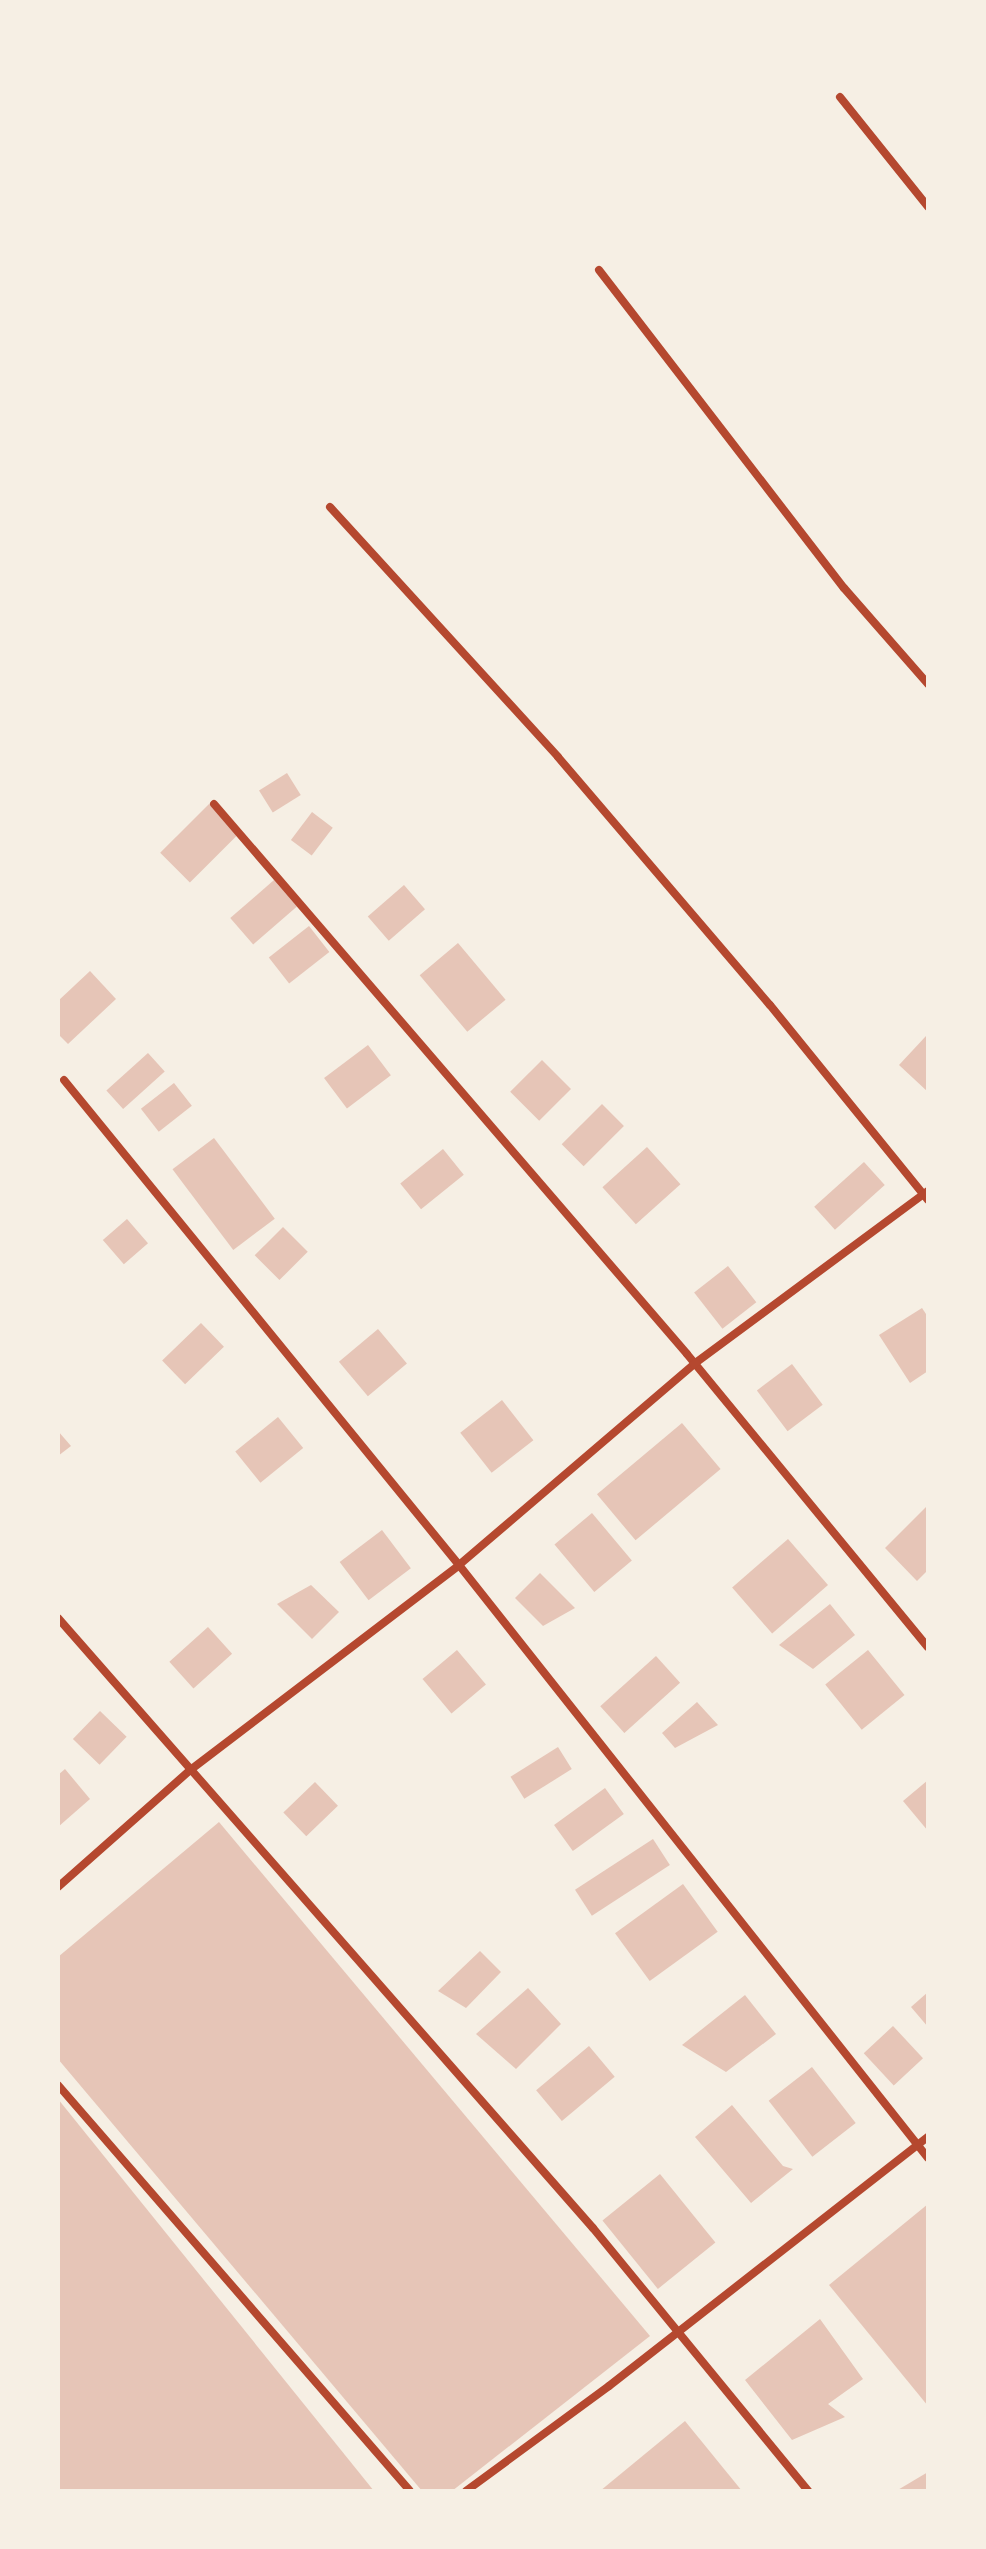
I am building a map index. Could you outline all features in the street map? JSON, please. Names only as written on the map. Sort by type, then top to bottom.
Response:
[{"type":"street","points":[[840,97],[928,207]]},
{"type":"street","points":[[599,270],[844,588],[928,684]]},
{"type":"street","points":[[58,1887],[189,1771],[459,1565],[694,1364],[926,1195],[770,1005],[568,769],[330,507]]},
{"type":"street","points":[[214,804],[694,1364],[928,1647]]},
{"type":"street","points":[[64,1080],[459,1565],[928,2158]]},
{"type":"street","points":[[58,1618],[593,2228],[808,2491]]},
{"type":"street","points":[[58,2085],[410,2491]]},
{"type":"street","points":[[466,2491],[928,2137]]},
{"type":"building","points":[[287,773],[301,795],[273,813],[259,790]]},
{"type":"building","points":[[209,804],[239,834],[190,882],[160,853]]},
{"type":"building","points":[[312,812],[333,828],[312,856],[291,840]]},
{"type":"building","points":[[274,880],[297,906],[253,944],[230,918]]},
{"type":"building","points":[[404,885],[425,909],[389,941],[368,916]]},
{"type":"building","points":[[309,926],[329,952],[289,983],[269,957]]},
{"type":"building","points":[[458,943],[506,1000],[467,1032],[420,975]]},
{"type":"building","points":[[90,971],[116,999],[68,1044],[58,1034],[58,1001]]},
{"type":"building","points":[[926,1036],[928,1038],[928,1092],[899,1065]]},
{"type":"building","points":[[368,1045],[391,1075],[347,1108],[324,1078]]},
{"type":"building","points":[[148,1053],[165,1072],[123,1109],[106,1090]]},
{"type":"building","points":[[542,1060],[571,1089],[539,1121],[510,1092]]},
{"type":"building","points":[[174,1083],[192,1106],[159,1132],[141,1109]]},
{"type":"building","points":[[602,1104],[624,1126],[584,1166],[562,1144]]},
{"type":"building","points":[[214,1138],[275,1219],[233,1250],[172,1169]]},
{"type":"building","points":[[647,1147],[680,1184],[636,1224],[602,1187]]},
{"type":"building","points":[[443,1149],[464,1175],[421,1209],[400,1184]]},
{"type":"building","points":[[864,1162],[885,1185],[835,1230],[814,1207]]},
{"type":"building","points":[[127,1219],[148,1243],[124,1264],[103,1240]]},
{"type":"building","points":[[283,1227],[308,1252],[279,1280],[255,1255]]},
{"type":"building","points":[[728,1266],[756,1302],[722,1329],[694,1292]]},
{"type":"building","points":[[922,1308],[928,1317],[928,1371],[910,1383],[879,1335]]},
{"type":"building","points":[[201,1323],[224,1347],[185,1384],[162,1361]]},
{"type":"building","points":[[378,1329],[407,1363],[368,1396],[339,1362]]},
{"type":"building","points":[[792,1364],[823,1405],[788,1431],[757,1390]]},
{"type":"building","points":[[502,1400],[533,1440],[492,1473],[460,1433]]},
{"type":"building","points":[[278,1417],[303,1448],[260,1483],[235,1452]]},
{"type":"building","points":[[682,1423],[721,1469],[636,1540],[597,1494]]},
{"type":"building","points":[[58,1431],[71,1446],[58,1456]]},
{"type":"building","points":[[928,1505],[928,1570],[917,1581],[885,1548]]},
{"type":"building","points":[[592,1513],[632,1560],[594,1592],[554,1544]]},
{"type":"building","points":[[382,1530],[411,1568],[369,1600],[340,1562]]},
{"type":"building","points":[[788,1539],[828,1585],[772,1634],[732,1588]]},
{"type":"building","points":[[540,1573],[575,1608],[543,1626],[515,1598]]},
{"type":"building","points":[[311,1585],[339,1612],[312,1639],[277,1604]]},
{"type":"building","points":[[830,1604],[855,1635],[813,1669],[779,1645]]},
{"type":"building","points":[[208,1627],[232,1654],[193,1689],[169,1662]]},
{"type":"building","points":[[457,1650],[486,1684],[451,1713],[423,1679]]},
{"type":"building","points":[[868,1650],[905,1695],[862,1730],[825,1685]]},
{"type":"building","points":[[656,1656],[680,1683],[624,1733],[600,1706]]},
{"type":"building","points":[[697,1702],[718,1725],[675,1748],[662,1733]]},
{"type":"building","points":[[100,1711],[127,1737],[100,1765],[73,1739]]},
{"type":"building","points":[[558,1747],[572,1769],[524,1799],[511,1777]]},
{"type":"building","points":[[65,1769],[90,1799],[58,1827],[58,1775]]},
{"type":"building","points":[[928,1780],[928,1831],[903,1801]]},
{"type":"building","points":[[315,1782],[338,1806],[306,1836],[283,1813]]},
{"type":"building","points":[[605,1788],[624,1814],[573,1851],[554,1825]]},
{"type":"building","points":[[219,1822],[650,2336],[452,2491],[422,2491],[58,2059],[58,1957]]},
{"type":"building","points":[[653,1839],[670,1865],[592,1916],[575,1890]]},
{"type":"building","points":[[683,1884],[718,1932],[650,1981],[615,1933]]},
{"type":"building","points":[[480,1951],[501,1972],[466,2008],[438,1991]]},
{"type":"building","points":[[528,1988],[561,2024],[516,2069],[476,2034]]},
{"type":"building","points":[[928,1992],[928,2027],[911,2007]]},
{"type":"building","points":[[745,1995],[776,2034],[726,2072],[682,2045]]},
{"type":"building","points":[[893,2026],[923,2058],[894,2085],[864,2053]]},
{"type":"building","points":[[589,2046],[615,2077],[562,2121],[536,2090]]},
{"type":"building","points":[[812,2067],[856,2123],[812,2157],[769,2101]]},
{"type":"building","points":[[58,2099],[374,2491],[58,2491]]},
{"type":"building","points":[[732,2105],[783,2166],[793,2169],[751,2203],[695,2137]]},
{"type":"building","points":[[660,2174],[715,2242],[658,2289],[602,2221]]},
{"type":"building","points":[[928,2204],[928,2406],[829,2285]]},
{"type":"building","points":[[820,2319],[863,2379],[828,2404],[845,2417],[792,2440],[745,2380]]},
{"type":"building","points":[[685,2421],[742,2491],[600,2491]]},
{"type":"building","points":[[928,2472],[928,2491],[896,2491]]}]
